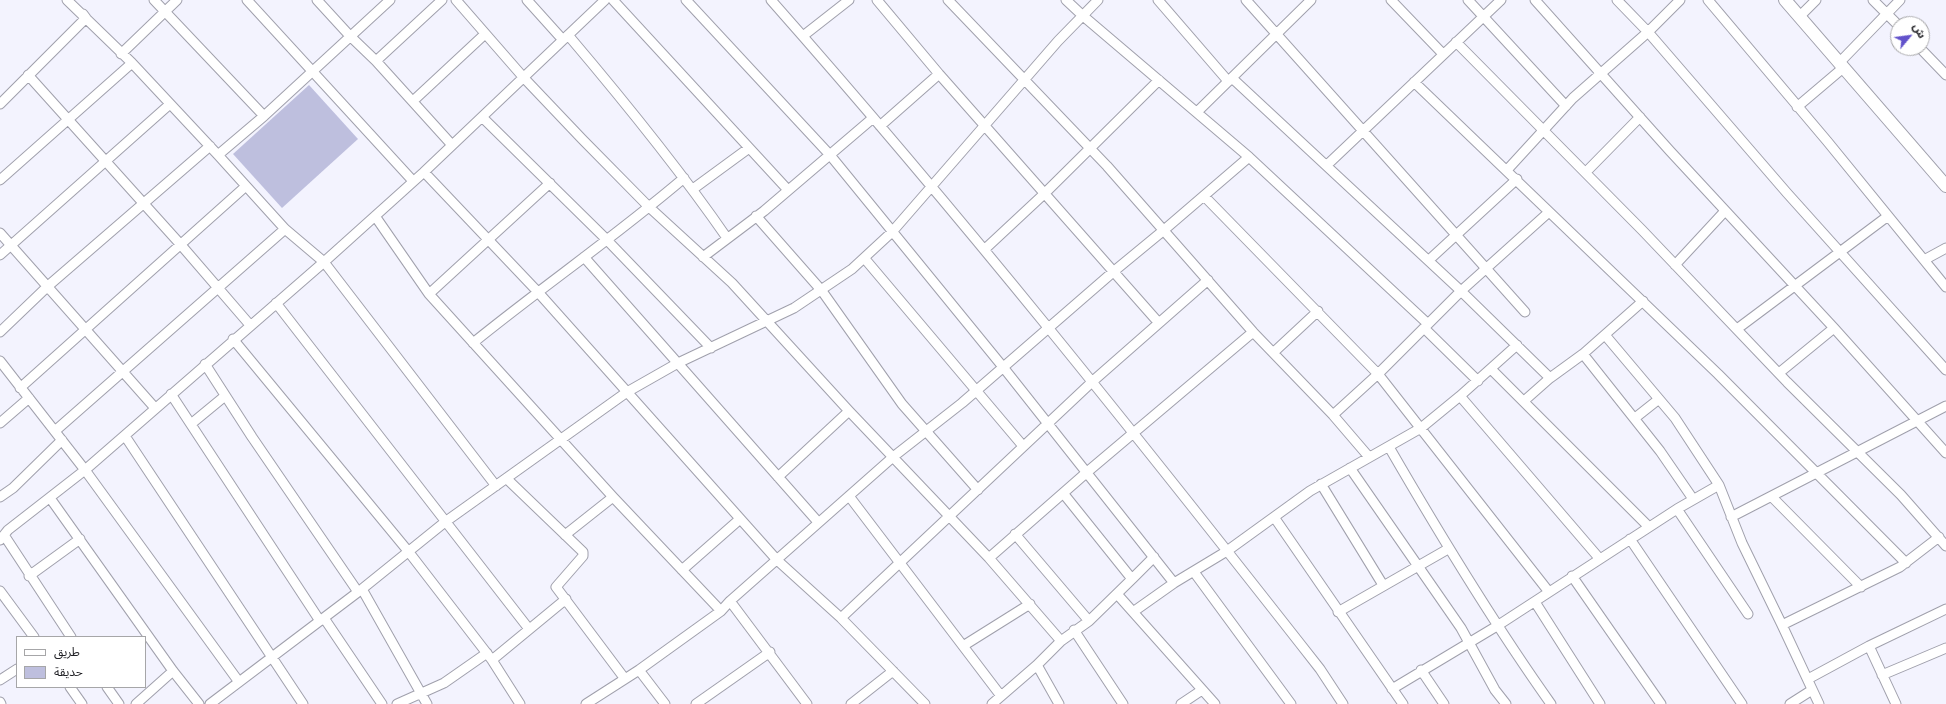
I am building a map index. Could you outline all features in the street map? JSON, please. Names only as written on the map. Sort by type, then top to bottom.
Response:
[{"type":"street","points":[[68,0],[132,64],[210,146],[285,229],[324,262],[496,486]]},
{"type":"street","points":[[154,0],[264,116]]},
{"type":"street","points":[[121,54],[177,0]]},
{"type":"street","points":[[247,0],[311,72],[413,181]]},
{"type":"street","points":[[318,0],[350,36],[376,61],[413,101],[452,145]]},
{"type":"street","points":[[218,155],[264,116],[390,0]]},
{"type":"street","points":[[376,61],[442,0]]},
{"type":"street","points":[[456,0],[524,78],[650,207],[732,282],[849,411],[989,558],[1061,641]]},
{"type":"street","points":[[528,0],[566,38],[618,95],[693,189],[727,238]]},
{"type":"street","points":[[613,0],[788,190]]},
{"type":"street","points":[[686,0],[830,155],[1003,367],[1174,583]]},
{"type":"street","points":[[771,0],[985,249],[1093,381],[1320,669],[1343,704]]},
{"type":"street","points":[[803,36],[849,0]]},
{"type":"street","points":[[877,0],[985,127],[1158,322]]},
{"type":"street","points":[[948,0],[1024,81],[1090,147],[1254,332],[1333,416],[1369,457]]},
{"type":"street","points":[[1066,0],[1249,157],[1426,326],[1478,381]]},
{"type":"street","points":[[210,704],[360,590],[445,522],[627,392],[678,363],[767,322],[822,291],[865,259],[892,232],[1082,15],[1098,0]]},
{"type":"street","points":[[1158,0],[1230,80],[1327,165],[1462,291],[1550,378]]},
{"type":"street","points":[[1246,0],[1525,312]]},
{"type":"street","points":[[1197,112],[1311,0]]},
{"type":"street","points":[[1391,0],[1443,54]]},
{"type":"street","points":[[1468,0],[1566,106]]},
{"type":"street","points":[[1327,165],[1501,0]]},
{"type":"street","points":[[1535,0],[1725,211],[1918,420],[1946,453]]},
{"type":"street","points":[[1617,0],[1648,32],[1839,253],[1946,370]]},
{"type":"street","points":[[1507,170],[1566,106],[1648,32],[1680,0]]},
{"type":"street","points":[[1708,0],[1946,287]]},
{"type":"street","points":[[1785,0],[1946,186]]},
{"type":"street","points":[[1799,17],[1816,0]]},
{"type":"street","points":[[1873,0],[1890,17]]},
{"type":"street","points":[[1797,107],[1841,65],[1900,0]]},
{"type":"street","points":[[70,636],[2,538],[8,530],[85,470],[233,339],[324,262],[424,172],[524,78],[566,38],[599,2]]},
{"type":"street","points":[[0,104],[86,18]]},
{"type":"street","points":[[413,101],[485,34]]},
{"type":"street","points":[[1456,42],[1543,132],[1586,172],[1779,373],[1901,495],[1946,546]]},
{"type":"street","points":[[1928,56],[1946,75]]},
{"type":"street","points":[[0,180],[132,64]]},
{"type":"street","points":[[880,126],[939,74]]},
{"type":"street","points":[[28,75],[250,325]]},
{"type":"street","points":[[985,249],[1044,194],[1159,80]]},
{"type":"street","points":[[1414,82],[1517,179],[1549,212],[1642,301],[1906,563]]},
{"type":"street","points":[[0,255],[170,104]]},
{"type":"street","points":[[482,117],[606,239],[711,348]]},
{"type":"street","points":[[1586,172],[1640,117]]},
{"type":"street","points":[[703,256],[756,216],[873,118]]},
{"type":"street","points":[[0,332],[48,286],[142,203],[210,146]]},
{"type":"street","points":[[693,189],[749,148]]},
{"type":"street","points":[[586,704],[639,670],[721,611],[730,601],[818,522],[893,457],[976,391],[1249,157]]},
{"type":"street","points":[[424,172],[538,291],[777,560],[841,618],[925,704]]},
{"type":"street","points":[[473,343],[538,291],[650,207],[684,178]]},
{"type":"street","points":[[1429,260],[1517,179]]},
{"type":"street","points":[[429,294],[550,183]]},
{"type":"street","points":[[20,388],[181,246],[246,186]]},
{"type":"street","points":[[1204,196],[1378,374],[1549,592]]},
{"type":"street","points":[[1675,265],[1725,211]]},
{"type":"street","points":[[1333,416],[1462,291],[1549,212]]},
{"type":"street","points":[[375,216],[429,294],[613,497],[721,611]]},
{"type":"street","points":[[756,216],[822,291],[893,392],[925,432],[978,490]]},
{"type":"street","points":[[1737,329],[1888,216]]},
{"type":"street","points":[[55,431],[285,229]]},
{"type":"street","points":[[0,233],[155,408]]},
{"type":"street","points":[[1924,260],[1946,248]]},
{"type":"street","points":[[584,257],[818,522]]},
{"type":"street","points":[[865,259],[1023,446]]},
{"type":"street","points":[[841,618],[1093,381],[1158,322],[1208,280]]},
{"type":"street","points":[[1524,401],[1550,378],[1584,354],[1642,301]]},
{"type":"street","points":[[276,303],[529,629]]},
{"type":"street","points":[[1274,352],[1318,311]]},
{"type":"street","points":[[1779,373],[1834,328]]},
{"type":"street","points":[[989,558],[1134,432],[1254,332]]},
{"type":"street","points":[[1605,335],[1688,436],[1719,485],[1742,543],[1819,704]]},
{"type":"street","points":[[233,339],[408,552],[490,657],[520,704]]},
{"type":"street","points":[[1134,612],[1174,583],[1227,551],[1321,484],[1421,428],[1478,381],[1517,345]]},
{"type":"street","points":[[1584,354],[1635,418],[1694,499]]},
{"type":"street","points":[[0,360],[20,388],[85,470],[239,682]]},
{"type":"street","points":[[205,364],[225,396],[360,590],[427,704]]},
{"type":"street","points":[[1491,369],[1649,527]]},
{"type":"street","points":[[171,394],[322,619],[382,704]]},
{"type":"street","points":[[191,424],[225,396]]},
{"type":"street","points":[[1460,396],[1599,558]]},
{"type":"street","points":[[0,423],[29,398]]},
{"type":"street","points":[[1635,418],[1659,399]]},
{"type":"street","points":[[1731,517],[1817,474],[1946,406]]},
{"type":"street","points":[[778,477],[849,411]]},
{"type":"street","points":[[125,436],[303,704]]},
{"type":"street","points":[[0,497],[13,488],[62,440]]},
{"type":"street","points":[[1389,447],[1448,548],[1497,626],[1551,704]]},
{"type":"street","points":[[1350,468],[1469,642],[1492,685],[1506,704]]},
{"type":"street","points":[[507,479],[584,554],[556,587],[625,679]]},
{"type":"street","points":[[1321,484],[1383,585]]},
{"type":"street","points":[[1392,689],[1421,670],[1497,626],[1599,558],[1677,509],[1719,485]]},
{"type":"street","points":[[1063,493],[1132,580]]},
{"type":"street","points":[[849,496],[1001,696]]},
{"type":"street","points":[[565,534],[613,497]]},
{"type":"street","points":[[1772,497],[1861,587]]},
{"type":"street","points":[[50,498],[174,672],[199,704]]},
{"type":"street","points":[[1677,509],[1748,614]]},
{"type":"street","points":[[1274,517],[1338,612],[1403,704]]},
{"type":"street","points":[[682,570],[740,519]]},
{"type":"street","points":[[1016,534],[1088,621]]},
{"type":"street","points":[[1782,624],[1861,587],[1906,563],[1911,557],[1939,537]]},
{"type":"street","points":[[29,576],[80,539]]},
{"type":"street","points":[[1630,539],[1742,704]]},
{"type":"street","points":[[1338,612],[1448,548]]},
{"type":"street","points":[[992,704],[1037,665],[1061,641],[1088,621],[1154,557]]},
{"type":"street","points":[[1194,572],[1291,704]]},
{"type":"street","points":[[1572,576],[1661,704]]},
{"type":"street","points":[[0,591],[33,636]]},
{"type":"street","points":[[1117,594],[1215,704]]},
{"type":"street","points":[[398,704],[421,695],[490,657],[529,629],[566,599]]},
{"type":"street","points":[[730,601],[770,652],[807,704]]},
{"type":"street","points":[[1534,602],[1600,704]]},
{"type":"street","points":[[963,646],[1030,604]]},
{"type":"street","points":[[1808,679],[1869,646],[1946,609]]},
{"type":"street","points":[[1074,630],[1123,704]]},
{"type":"street","points":[[1869,646],[1896,704]]},
{"type":"street","points":[[1882,675],[1946,648]]},
{"type":"street","points":[[696,704],[770,652]]},
{"type":"street","points":[[1037,665],[1059,704]]},
{"type":"street","points":[[0,680],[16,670]]},
{"type":"street","points":[[639,670],[665,704]]},
{"type":"street","points":[[1421,670],[1444,704]]},
{"type":"street","points":[[851,704],[893,671]]},
{"type":"street","points":[[136,704],[174,672]]},
{"type":"street","points":[[71,688],[82,704]]},
{"type":"street","points":[[108,688],[119,704]]},
{"type":"street","points":[[1181,704],[1202,690]]},
{"type":"street","points":[[1790,704],[1812,690]]},
{"type":"green space","points":[[309,85],[358,139],[282,208],[233,154]]}]
